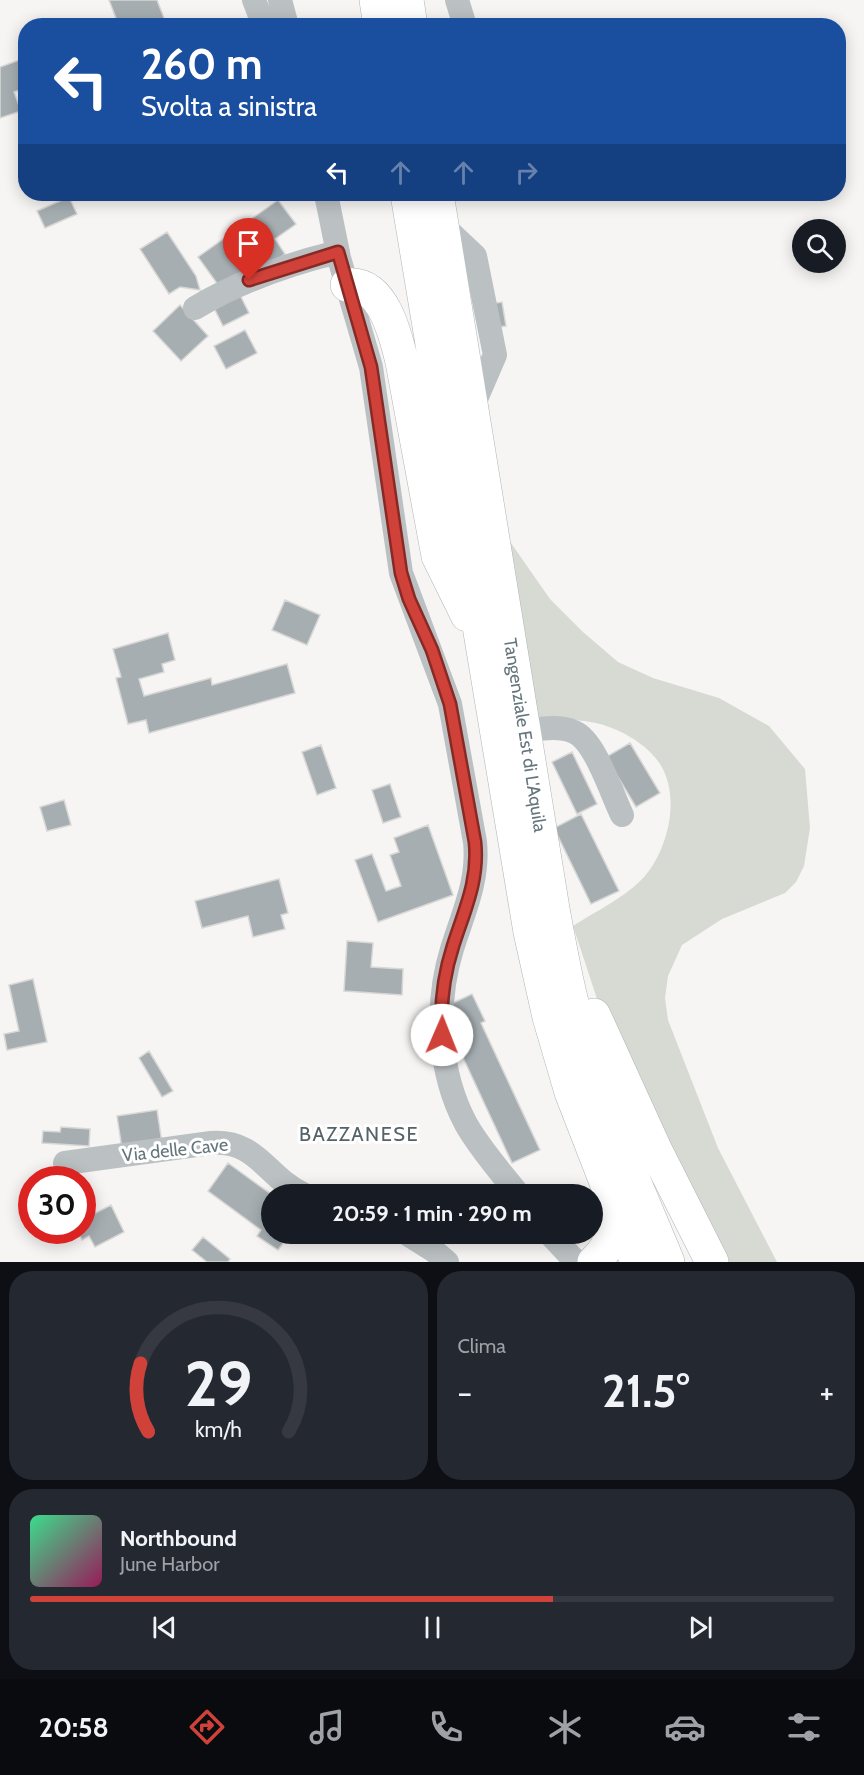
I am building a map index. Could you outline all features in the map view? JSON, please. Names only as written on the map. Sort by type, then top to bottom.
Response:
[{"type":"highway","points":[[376,0],[379,18]]},
{"type":"highway","points":[[408,0],[410,18]]},
{"type":"highway","name":"Tangenziale Est di L'Aquila","points":[[408,201],[530,932],[549,1017],[571,1092],[637,1262]]},
{"type":"highway","name":"Tangenziale Est di L'Aquila","points":[[439,209],[552,909],[582,1040],[610,1120],[668,1262]]},
{"type":"highway","points":[[347,285],[362,286],[375,295],[395,337],[402,362],[438,556],[452,589],[480,637]]},
{"type":"highway","points":[[552,909],[617,1068],[712,1262]]},
{"type":"highway","points":[[594,1262],[605,1251],[612,1237],[613,1199]]},
{"type":"street","points":[[254,0],[261,18]]},
{"type":"street","points":[[280,0],[285,18]]},
{"type":"street","points":[[457,0],[463,18]]},
{"type":"street","points":[[327,201],[338,252],[365,341],[378,400],[401,573],[409,599],[432,650],[450,704],[475,842],[476,864],[471,897],[450,955],[443,1002],[442,1026],[445,1059],[454,1095],[467,1125],[511,1184]]},
{"type":"street","points":[[195,308],[237,284],[304,260],[338,252]]},
{"type":"street","points":[[524,731],[561,729],[580,735],[592,751],[621,815]]},
{"type":"street","name":"Via delle Cave","points":[[65,1164],[211,1143],[231,1143],[245,1148],[287,1184]]},
{"type":"street","points":[[424,1244],[447,1262]]},
{"type":"street","points":[[559,1244],[576,1262]]},
{"type":"shaded area","points":[[506,536],[550,599],[618,662],[653,678],[719,698],[769,726],[805,769],[810,828],[804,866],[796,882],[785,893],[722,919],[682,945],[668,976],[665,998],[668,1020],[718,1148],[777,1262],[726,1262],[604,1020],[573,926],[629,891],[653,865],[660,852],[669,822],[670,792],[666,777],[656,758],[638,742],[623,733],[591,722],[536,720]]},
{"type":"building","points":[[109,0],[157,0],[164,18],[116,18]]},
{"type":"building","points":[[18,61],[18,91],[14,92],[18,112],[0,118],[0,67]]},
{"type":"building","points":[[60,201],[71,201],[77,214],[45,228],[37,211]]},
{"type":"building","points":[[277,201],[296,224],[275,239],[285,254],[259,273],[253,266],[221,289],[198,257]]},
{"type":"building","points":[[167,232],[196,276],[200,290],[180,287],[169,294],[140,249]]},
{"type":"building","points":[[239,293],[249,313],[223,326],[213,306]]},
{"type":"building","points":[[502,302],[506,326],[482,329],[478,306]]},
{"type":"building","points":[[180,305],[208,336],[181,361],[153,331]]},
{"type":"building","points":[[245,330],[257,353],[226,369],[214,346]]},
{"type":"building","points":[[285,600],[320,615],[307,645],[272,630]]},
{"type":"building","points":[[168,633],[175,660],[162,664],[164,672],[139,679],[144,696],[211,678],[212,685],[287,664],[295,693],[149,733],[146,720],[128,724],[116,678],[121,677],[113,649]]},
{"type":"building","points":[[630,743],[660,793],[636,807],[606,757]]},
{"type":"building","points":[[321,745],[336,788],[317,795],[302,752]]},
{"type":"building","points":[[572,752],[597,804],[577,814],[552,762]]},
{"type":"building","points":[[390,784],[401,817],[383,823],[372,790]]},
{"type":"building","points":[[64,800],[71,825],[47,831],[40,807]]},
{"type":"building","points":[[581,814],[619,891],[591,904],[554,828]]},
{"type":"building","points":[[428,825],[453,895],[378,922],[355,860],[372,854],[386,891],[401,886],[390,855],[399,852],[394,838]]},
{"type":"building","points":[[279,879],[288,913],[281,915],[285,929],[253,937],[248,916],[202,928],[195,901]]},
{"type":"building","points":[[347,941],[373,943],[371,967],[403,969],[402,995],[344,991]]},
{"type":"building","points":[[33,979],[47,1042],[7,1050],[4,1034],[19,1031],[9,985]]},
{"type":"building","points":[[472,994],[485,1021],[481,1023],[540,1150],[512,1163],[454,1038],[453,1003]]},
{"type":"building","points":[[149,1051],[173,1091],[162,1097],[139,1058]]},
{"type":"building","points":[[157,1110],[162,1143],[122,1149],[117,1116]]},
{"type":"building","points":[[61,1127],[90,1129],[89,1146],[42,1143],[43,1131],[60,1132]]},
{"type":"building","points":[[228,1163],[261,1187],[261,1230],[208,1191]]},
{"type":"building","points":[[111,1205],[124,1232],[95,1247],[93,1244],[96,1244],[96,1213]]},
{"type":"building","points":[[203,1237],[230,1259],[228,1262],[207,1262],[192,1250]]},
{"type":"building","points":[[269,1244],[282,1244],[278,1250]]},
{"type":"district","name":"BAZZANESE","points":[[359,1134]]},
{"type":"route","points":[[249,280],[304,260],[338,252],[365,341],[386,450],[401,573],[409,599],[432,650],[450,704],[468,791],[475,842],[476,864],[471,897],[449,963],[443,1002],[442,1035]]}]
